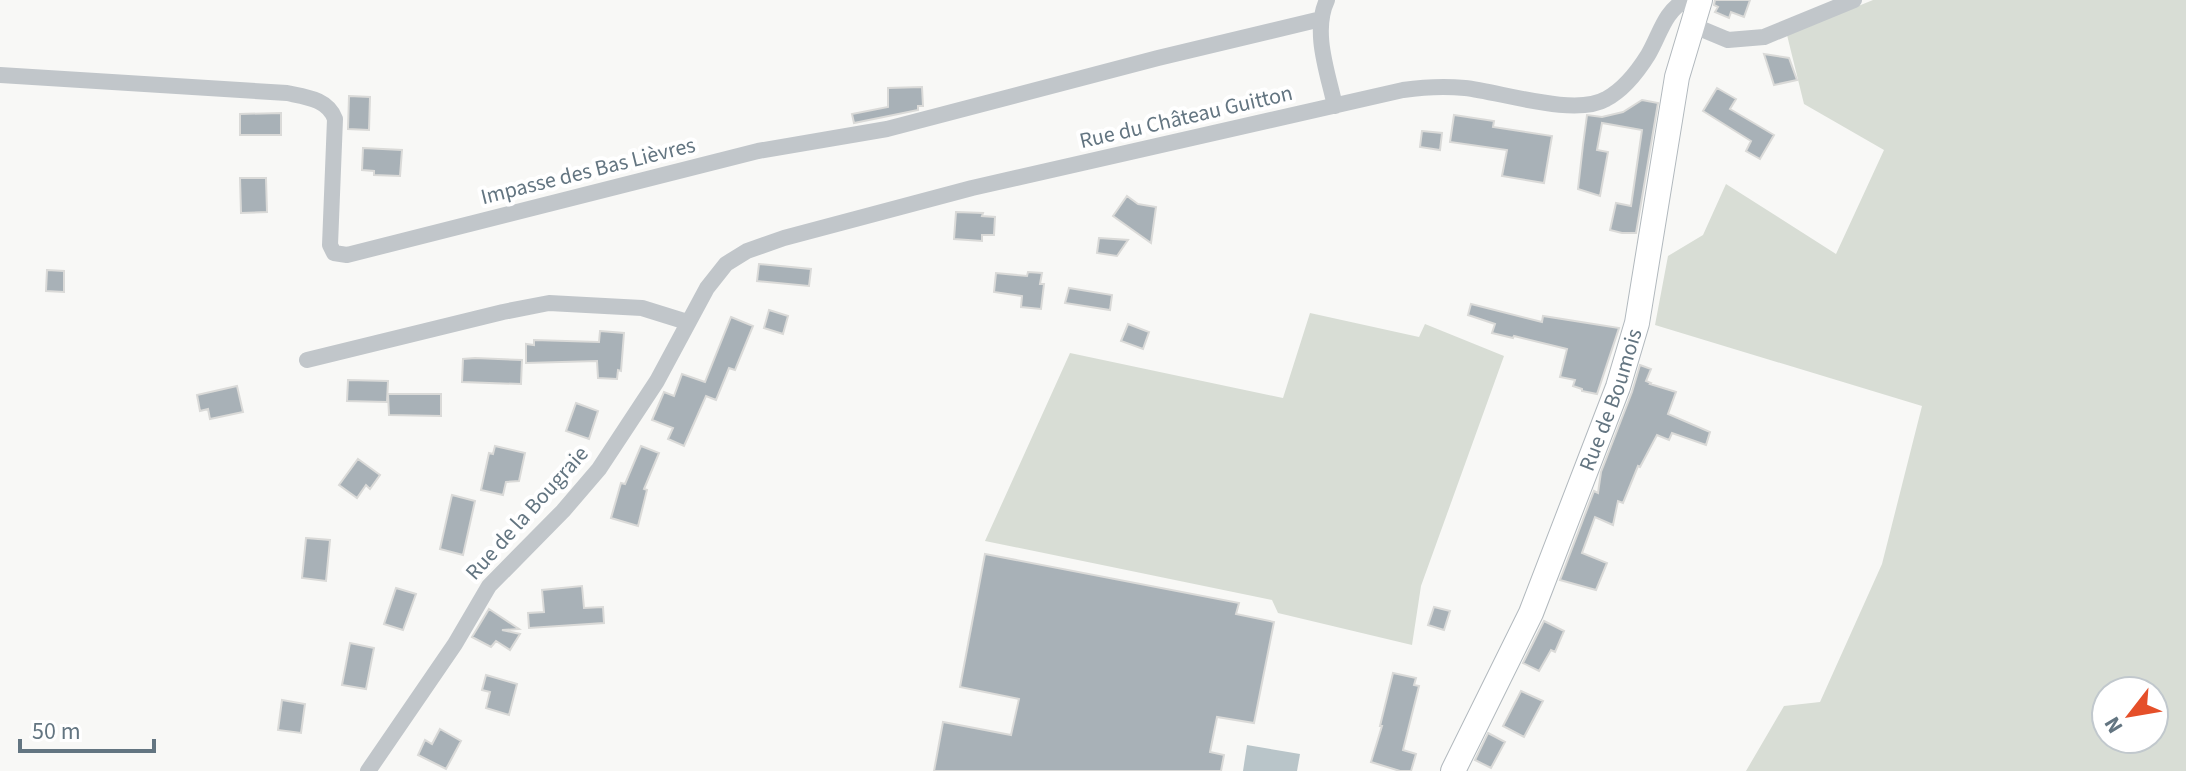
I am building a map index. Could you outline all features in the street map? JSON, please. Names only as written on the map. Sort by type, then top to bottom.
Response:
[{"type":"street","points":[[1327,0],[1320,32],[1335,106]]},
{"type":"street","points":[[1694,7],[1728,40],[1764,37],[1854,0]]},
{"type":"street","name":"Rue du Château Guitton","points":[[687,322],[726,264],[747,251],[784,238],[972,188],[1431,86],[1468,88],[1564,106],[1603,101],[1624,86],[1647,56],[1674,7],[1694,7]]},
{"type":"street","name":"Rue de Boumois","points":[[1453,771],[1531,613],[1618,387],[1637,323],[1677,77],[1694,7]]},
{"type":"street","name":"Impasse des Bas Lièvres","points":[[0,75],[287,93],[320,101],[335,119],[330,245],[334,253],[347,255],[758,151],[887,129],[1321,19]]},
{"type":"street","points":[[307,360],[549,303],[642,308],[687,322]]},
{"type":"street","name":"Rue de la Bougraie","points":[[368,771],[455,644],[489,586],[563,511],[599,469],[657,381],[687,322]]},
{"type":"shaded area","points":[[1873,0],[2186,0],[2186,771],[1746,771],[1784,706],[1820,702],[1882,564],[1922,406],[1655,325],[1668,256],[1703,235],[1726,184],[1836,254],[1884,150],[1804,104],[1787,35]]},
{"type":"shaded area","points":[[1310,313],[1419,337],[1425,324],[1504,356],[1421,586],[1412,645],[1278,613],[1272,600],[985,541],[1070,353],[1283,398]]},
{"type":"shaded area","points":[[1247,745],[1300,754],[1297,771],[1243,771]]},
{"type":"building","points":[[1715,0],[1750,0],[1744,17],[1731,12],[1729,18],[1715,12],[1718,7],[1714,5]]},
{"type":"building","points":[[1764,54],[1789,58],[1797,80],[1774,85]]},
{"type":"building","points":[[922,87],[923,106],[918,106],[918,110],[854,123],[852,114],[888,107],[888,88]]},
{"type":"building","points":[[1717,88],[1736,99],[1730,109],[1774,135],[1760,159],[1746,151],[1751,141],[1703,111]]},
{"type":"building","points":[[349,96],[370,97],[369,130],[348,129]]},
{"type":"building","points":[[1642,100],[1658,103],[1636,233],[1622,233],[1610,230],[1616,203],[1631,206],[1642,130],[1602,123],[1597,150],[1608,152],[1600,196],[1578,189],[1587,115],[1602,117],[1623,112]]},
{"type":"building","points":[[281,113],[281,135],[240,135],[240,114]]},
{"type":"building","points":[[1454,115],[1494,121],[1493,127],[1552,136],[1544,183],[1502,176],[1507,150],[1450,142]]},
{"type":"building","points":[[1422,131],[1442,133],[1440,150],[1420,147]]},
{"type":"building","points":[[363,148],[402,150],[400,176],[374,175],[374,171],[362,170]]},
{"type":"building","points":[[240,178],[266,178],[267,212],[241,213]]},
{"type":"building","points":[[1127,196],[1138,204],[1156,207],[1151,243],[1113,216]]},
{"type":"building","points":[[956,212],[983,213],[982,216],[995,217],[994,235],[982,235],[982,241],[954,239]]},
{"type":"building","points":[[1099,238],[1128,240],[1117,256],[1097,253]]},
{"type":"building","points":[[759,264],[811,269],[809,286],[757,281]]},
{"type":"building","points":[[47,270],[64,271],[64,292],[46,291]]},
{"type":"building","points":[[1028,272],[1042,273],[1041,309],[1021,307],[1022,296],[994,292],[996,273],[1027,276]]},
{"type":"building","points":[[1069,288],[1112,295],[1110,310],[1065,303]]},
{"type":"building","points":[[1471,304],[1542,322],[1543,316],[1619,328],[1597,394],[1573,386],[1575,380],[1560,377],[1567,349],[1492,333],[1495,324],[1468,315]]},
{"type":"building","points":[[769,310],[788,316],[783,334],[764,328]]},
{"type":"building","points":[[731,317],[753,326],[735,370],[729,368],[716,400],[706,396],[684,446],[668,439],[673,428],[652,420],[664,392],[674,396],[682,374],[705,382]]},
{"type":"building","points":[[1128,324],[1149,332],[1143,349],[1121,341]]},
{"type":"building","points":[[600,331],[624,333],[621,371],[618,370],[617,379],[598,378],[597,361],[526,363],[526,344],[534,345],[534,340],[599,342]]},
{"type":"building","points":[[463,359],[522,360],[521,384],[462,382]]},
{"type":"building","points":[[1640,365],[1651,369],[1646,381],[1650,384],[1676,392],[1668,414],[1710,432],[1706,445],[1672,433],[1669,440],[1657,435],[1638,466],[1623,503],[1618,501],[1613,525],[1595,517],[1582,553],[1607,563],[1596,590],[1560,580],[1594,491],[1598,493],[1601,472]]},
{"type":"building","points":[[348,380],[388,381],[387,402],[347,401]]},
{"type":"building","points":[[237,386],[243,412],[210,419],[208,409],[200,411],[197,395]]},
{"type":"building","points":[[388,394],[441,394],[441,416],[389,415]]},
{"type":"building","points":[[576,403],[598,411],[589,439],[566,431]]},
{"type":"building","points":[[495,446],[525,453],[519,481],[506,482],[503,495],[481,490],[489,453],[493,454]]},
{"type":"building","points":[[641,446],[659,453],[644,489],[647,490],[638,526],[611,518],[621,483],[625,484]]},
{"type":"building","points":[[358,459],[380,475],[370,489],[366,485],[357,498],[339,485]]},
{"type":"building","points":[[452,495],[475,501],[463,555],[440,549]]},
{"type":"building","points":[[306,538],[330,540],[326,581],[302,578]]},
{"type":"building","points":[[985,554],[1239,603],[1236,614],[1274,622],[1254,723],[1217,717],[1210,752],[1224,755],[1221,771],[934,771],[943,722],[1011,735],[1019,699],[960,687]]},
{"type":"building","points":[[582,586],[584,608],[603,607],[604,623],[529,628],[528,613],[544,612],[542,590]]},
{"type":"building","points":[[396,588],[416,594],[403,630],[384,624]]},
{"type":"building","points":[[1434,607],[1450,611],[1444,630],[1428,625]]},
{"type":"building","points":[[489,609],[519,629],[502,630],[520,634],[510,650],[496,641],[491,647],[472,637]]},
{"type":"building","points":[[1544,621],[1564,631],[1555,652],[1551,650],[1539,671],[1523,663]]},
{"type":"building","points":[[350,643],[374,648],[366,689],[342,685]]},
{"type":"building","points":[[1393,673],[1416,678],[1414,685],[1419,686],[1403,750],[1416,754],[1411,771],[1400,771],[1371,762]]},
{"type":"building","points":[[486,675],[517,684],[509,715],[486,708],[490,692],[482,690]]},
{"type":"building","points":[[1521,691],[1543,701],[1524,737],[1503,726]]},
{"type":"building","points":[[282,700],[305,704],[301,733],[278,730]]},
{"type":"building","points":[[440,729],[461,741],[446,769],[418,755],[425,740],[432,744]]},
{"type":"building","points":[[1488,733],[1505,742],[1491,768],[1475,760]]}]
